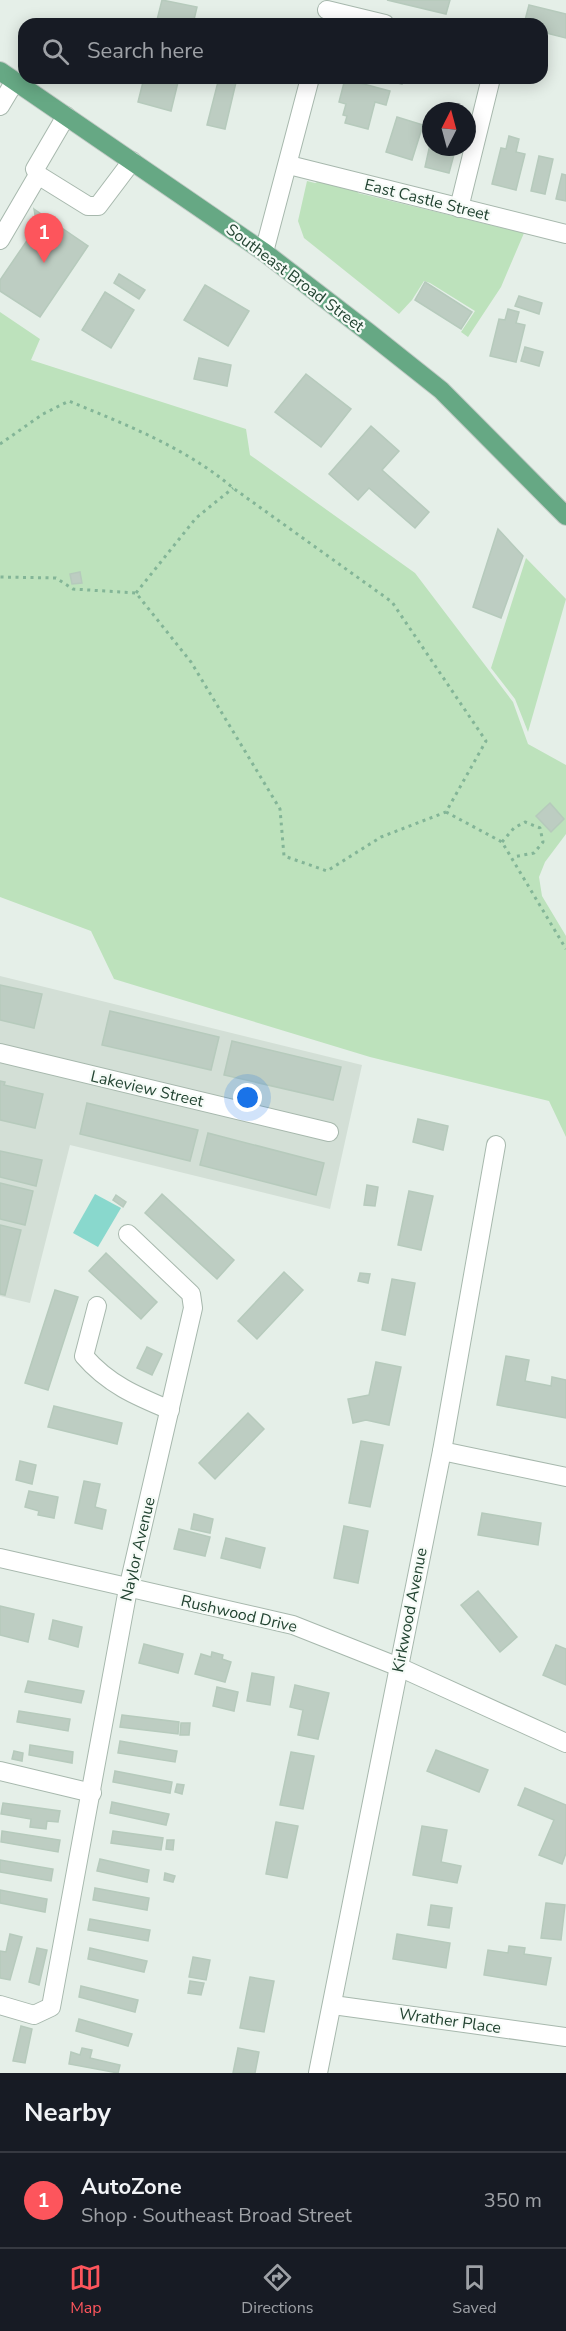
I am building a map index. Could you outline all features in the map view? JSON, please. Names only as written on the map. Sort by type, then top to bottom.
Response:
[{"type":"main road","name":"Southeast Broad Street","points":[[20,84],[264,252],[441,390],[566,516]]},
{"type":"street","points":[[326,11],[358,18]]},
{"type":"street","points":[[0,106],[8,76]]},
{"type":"street","points":[[264,252],[289,165],[309,84]]},
{"type":"street","points":[[459,208],[490,84]]},
{"type":"street","points":[[66,116],[35,169],[38,176],[88,206],[98,206],[132,161]]},
{"type":"street","name":"East Castle Street","points":[[289,165],[566,234]]},
{"type":"street","points":[[0,240],[38,176]]},
{"type":"street","name":"Lakeview Street","points":[[0,1053],[329,1132]]},
{"type":"street","name":"Kirkwood Avenue","points":[[318,2073],[442,1451],[496,1146]]},
{"type":"street","name":"Naylor Avenue","points":[[0,2005],[34,2015],[51,2007],[128,1589],[193,1308],[191,1294],[128,1234]]},
{"type":"street","points":[[97,1306],[84,1356],[99,1374],[124,1391],[170,1410]]},
{"type":"street","points":[[442,1451],[566,1477]]},
{"type":"street","name":"Rushwood Drive","points":[[0,1558],[292,1625],[399,1667],[566,1743]]},
{"type":"street","points":[[0,1771],[92,1793]]},
{"type":"street","name":"Wrather Place","points":[[333,2005],[566,2037]]},
{"type":"path","points":[[0,444],[43,414],[69,401],[154,437],[212,470],[233,488],[392,602],[486,741],[446,812],[381,837],[327,871],[284,856],[280,809],[191,662],[136,593],[73,589],[56,578],[0,577]]},
{"type":"path","points":[[136,593],[196,518],[233,488]]},
{"type":"path","points":[[446,812],[502,842],[566,949]]},
{"type":"path","points":[[502,842],[514,828],[525,822],[540,828],[543,842],[534,853],[513,857]]},
{"type":"shaded area","points":[[0,976],[362,1065],[330,1209],[70,1145],[30,1303],[0,1296]]},
{"type":"green space","points":[[322,180],[357,189],[358,193],[524,233],[501,287],[468,337],[461,332],[475,311],[430,283],[424,281],[412,300],[399,314],[304,238],[298,221],[307,181],[315,183]]},
{"type":"green space","points":[[0,312],[40,339],[31,360],[246,429],[250,455],[415,573],[513,702],[528,744],[566,765],[566,834],[545,862],[539,877],[542,896],[566,936],[566,1137],[549,1101],[370,1057],[114,979],[91,931],[0,897]]},
{"type":"green space","points":[[526,558],[566,599],[528,732],[515,699],[491,668]]},
{"type":"water","points":[[95,1194],[121,1208],[98,1247],[73,1233]]},
{"type":"building","points":[[162,0],[197,7],[194,18],[158,18]]},
{"type":"building","points":[[387,0],[450,0],[446,14]]},
{"type":"building","points":[[529,5],[566,14],[566,38],[548,34],[548,18],[526,18]]},
{"type":"building","points":[[142,84],[178,84],[171,111],[138,102]]},
{"type":"building","points":[[217,84],[236,84],[225,129],[207,125]]},
{"type":"building","points":[[344,84],[364,84],[390,91],[386,105],[375,102],[368,129],[345,123],[347,116],[343,115],[346,104],[339,102]]},
{"type":"building","points":[[397,117],[422,125],[412,160],[386,152]]},
{"type":"building","points":[[509,136],[519,139],[516,152],[525,154],[516,190],[492,184],[501,148],[506,149]]},
{"type":"building","points":[[427,156],[454,156],[449,173],[425,167]]},
{"type":"building","points":[[539,156],[553,159],[545,194],[531,191]]},
{"type":"building","points":[[562,174],[566,175],[566,201],[556,199]]},
{"type":"building","points":[[34,209],[88,246],[40,317],[0,291],[0,280],[37,226]]},
{"type":"building","points":[[119,274],[145,290],[139,299],[114,283]]},
{"type":"building","points":[[425,282],[472,312],[461,329],[415,300]]},
{"type":"building","points":[[205,285],[249,311],[228,346],[184,320]]},
{"type":"building","points":[[105,292],[134,310],[111,348],[82,330]]},
{"type":"building","points":[[519,296],[542,303],[539,314],[515,306]]},
{"type":"building","points":[[508,309],[519,312],[516,323],[525,325],[516,362],[490,356],[499,319],[505,320]]},
{"type":"building","points":[[525,347],[543,352],[539,366],[521,361]]},
{"type":"building","points":[[199,358],[231,365],[227,386],[194,379]]},
{"type":"building","points":[[306,374],[351,409],[321,447],[275,412]]},
{"type":"building","points":[[371,426],[399,451],[382,470],[429,512],[415,528],[369,488],[358,500],[329,474]]},
{"type":"building","points":[[498,529],[523,556],[501,618],[473,607]]},
{"type":"building","points":[[80,572],[82,583],[72,584],[70,574]]},
{"type":"building","points":[[550,803],[564,819],[551,832],[536,816]]},
{"type":"building","points":[[0,985],[42,994],[34,1028],[0,1020]]},
{"type":"building","points":[[110,1011],[219,1037],[211,1070],[102,1045]]},
{"type":"building","points":[[232,1041],[341,1067],[333,1100],[224,1075]]},
{"type":"building","points":[[0,1081],[5,1082],[4,1085],[43,1094],[35,1128],[0,1120]]},
{"type":"building","points":[[87,1103],[198,1130],[190,1161],[80,1134]]},
{"type":"building","points":[[418,1119],[448,1126],[443,1150],[413,1142]]},
{"type":"building","points":[[208,1133],[324,1163],[316,1195],[200,1165]]},
{"type":"building","points":[[0,1151],[42,1160],[36,1186],[0,1177]]},
{"type":"building","points":[[0,1183],[33,1191],[25,1225],[0,1219]]},
{"type":"building","points":[[367,1185],[378,1187],[375,1206],[364,1205]]},
{"type":"building","points":[[409,1191],[433,1196],[421,1250],[398,1245]]},
{"type":"building","points":[[162,1194],[234,1260],[217,1279],[145,1213]]},
{"type":"building","points":[[116,1195],[126,1202],[123,1207],[113,1200]]},
{"type":"building","points":[[0,1225],[21,1230],[5,1295],[0,1294]]},
{"type":"building","points":[[106,1253],[157,1302],[141,1319],[89,1271]]},
{"type":"building","points":[[284,1272],[303,1290],[257,1339],[238,1321]]},
{"type":"building","points":[[360,1273],[370,1274],[368,1283],[358,1281]]},
{"type":"building","points":[[392,1279],[415,1283],[405,1335],[382,1330]]},
{"type":"building","points":[[55,1290],[78,1297],[48,1390],[25,1383]]},
{"type":"building","points":[[147,1347],[162,1354],[152,1375],[137,1368]]},
{"type":"building","points":[[506,1356],[529,1360],[525,1381],[551,1386],[552,1377],[566,1380],[566,1418],[497,1405]]},
{"type":"building","points":[[376,1362],[401,1367],[389,1425],[366,1420],[353,1423],[348,1399],[369,1395]]},
{"type":"building","points":[[54,1406],[122,1423],[117,1444],[48,1427]]},
{"type":"building","points":[[248,1413],[264,1429],[215,1479],[199,1463]]},
{"type":"building","points":[[361,1441],[383,1445],[370,1507],[349,1503]]},
{"type":"building","points":[[20,1461],[36,1465],[32,1484],[16,1480]]},
{"type":"building","points":[[84,1481],[100,1484],[95,1507],[106,1510],[102,1529],[75,1523]]},
{"type":"building","points":[[29,1491],[58,1497],[54,1518],[38,1515],[39,1511],[25,1507]]},
{"type":"building","points":[[482,1513],[541,1523],[538,1545],[478,1535]]},
{"type":"building","points":[[194,1514],[213,1519],[210,1533],[191,1529]]},
{"type":"building","points":[[344,1526],[368,1531],[358,1583],[334,1578]]},
{"type":"building","points":[[179,1529],[210,1537],[205,1556],[174,1549]]},
{"type":"building","points":[[226,1538],[265,1548],[260,1568],[221,1558]]},
{"type":"building","points":[[478,1591],[517,1637],[500,1652],[461,1605]]},
{"type":"building","points":[[0,1606],[34,1614],[28,1642],[0,1635]]},
{"type":"building","points":[[53,1620],[82,1627],[78,1647],[49,1639]]},
{"type":"building","points":[[144,1644],[183,1654],[178,1673],[139,1663]]},
{"type":"building","points":[[556,1645],[566,1649],[566,1685],[543,1675]]},
{"type":"building","points":[[212,1652],[223,1655],[222,1659],[231,1662],[225,1682],[195,1674],[201,1654],[211,1657]]},
{"type":"building","points":[[252,1673],[274,1677],[270,1705],[247,1701]]},
{"type":"building","points":[[28,1681],[84,1691],[81,1703],[25,1692]]},
{"type":"building","points":[[295,1685],[329,1693],[318,1739],[298,1735],[303,1710],[290,1707]]},
{"type":"building","points":[[217,1687],[238,1692],[234,1711],[213,1706]]},
{"type":"building","points":[[19,1711],[70,1719],[68,1731],[17,1722]]},
{"type":"building","points":[[122,1715],[179,1722],[178,1734],[120,1727]]},
{"type":"building","points":[[181,1723],[190,1723],[189,1735],[180,1735]]},
{"type":"building","points":[[120,1741],[177,1751],[175,1762],[118,1753]]},
{"type":"building","points":[[30,1745],[73,1752],[72,1763],[29,1755]]},
{"type":"building","points":[[436,1750],[488,1770],[479,1792],[427,1771]]},
{"type":"building","points":[[14,1751],[23,1753],[22,1761],[12,1759]]},
{"type":"building","points":[[291,1752],[314,1756],[303,1809],[280,1805]]},
{"type":"building","points":[[115,1771],[172,1782],[170,1793],[113,1782]]},
{"type":"building","points":[[177,1784],[184,1785],[182,1794],[175,1792]]},
{"type":"building","points":[[525,1788],[566,1805],[566,1853],[562,1864],[539,1855],[554,1820],[518,1805]]},
{"type":"building","points":[[112,1802],[169,1814],[166,1825],[110,1813]]},
{"type":"building","points":[[3,1803],[60,1811],[58,1822],[47,1821],[46,1829],[30,1827],[31,1819],[1,1814]]},
{"type":"building","points":[[276,1822],[298,1826],[287,1878],[266,1874]]},
{"type":"building","points":[[422,1826],[447,1830],[441,1862],[461,1866],[457,1883],[413,1875]]},
{"type":"building","points":[[2,1831],[60,1840],[58,1852],[1,1842]]},
{"type":"building","points":[[113,1831],[163,1838],[161,1850],[111,1843]]},
{"type":"building","points":[[167,1840],[174,1840],[173,1850],[166,1849]]},
{"type":"building","points":[[100,1859],[149,1870],[147,1882],[97,1871]]},
{"type":"building","points":[[0,1860],[53,1869],[51,1881],[0,1872]]},
{"type":"building","points":[[165,1873],[175,1876],[173,1882],[164,1880]]},
{"type":"building","points":[[95,1888],[149,1898],[147,1910],[93,1900]]},
{"type":"building","points":[[0,1890],[47,1899],[45,1912],[0,1903]]},
{"type":"building","points":[[546,1903],[565,1905],[561,1940],[541,1938]]},
{"type":"building","points":[[431,1905],[452,1908],[449,1928],[428,1925]]},
{"type":"building","points":[[90,1919],[150,1930],[148,1941],[88,1930]]},
{"type":"building","points":[[10,1934],[22,1937],[10,1980],[0,1978],[0,1951],[6,1952]]},
{"type":"building","points":[[397,1934],[450,1943],[446,1968],[393,1959]]},
{"type":"building","points":[[509,1946],[525,1948],[524,1954],[551,1958],[546,1985],[484,1975],[488,1950],[508,1953]]},
{"type":"building","points":[[37,1948],[47,1950],[39,1985],[29,1982]]},
{"type":"building","points":[[90,1948],[147,1961],[144,1972],[88,1959]]},
{"type":"building","points":[[193,1957],[210,1960],[206,1980],[189,1977]]},
{"type":"building","points":[[250,1977],[274,1981],[264,2032],[240,2028]]},
{"type":"building","points":[[190,1981],[204,1983],[201,1995],[188,1993]]},
{"type":"building","points":[[81,1986],[138,2000],[135,2012],[79,1997]]},
{"type":"building","points":[[79,2019],[132,2034],[128,2046],[76,2031]]},
{"type":"building","points":[[21,2026],[32,2029],[25,2063],[13,2061]]},
{"type":"building","points":[[82,2048],[92,2050],[90,2058],[120,2065],[118,2073],[69,2064],[71,2052],[80,2055]]},
{"type":"building","points":[[238,2048],[259,2052],[255,2073],[233,2073]]},
{"type":"place","name":"AutoZone","points":[[44,263]]}]
